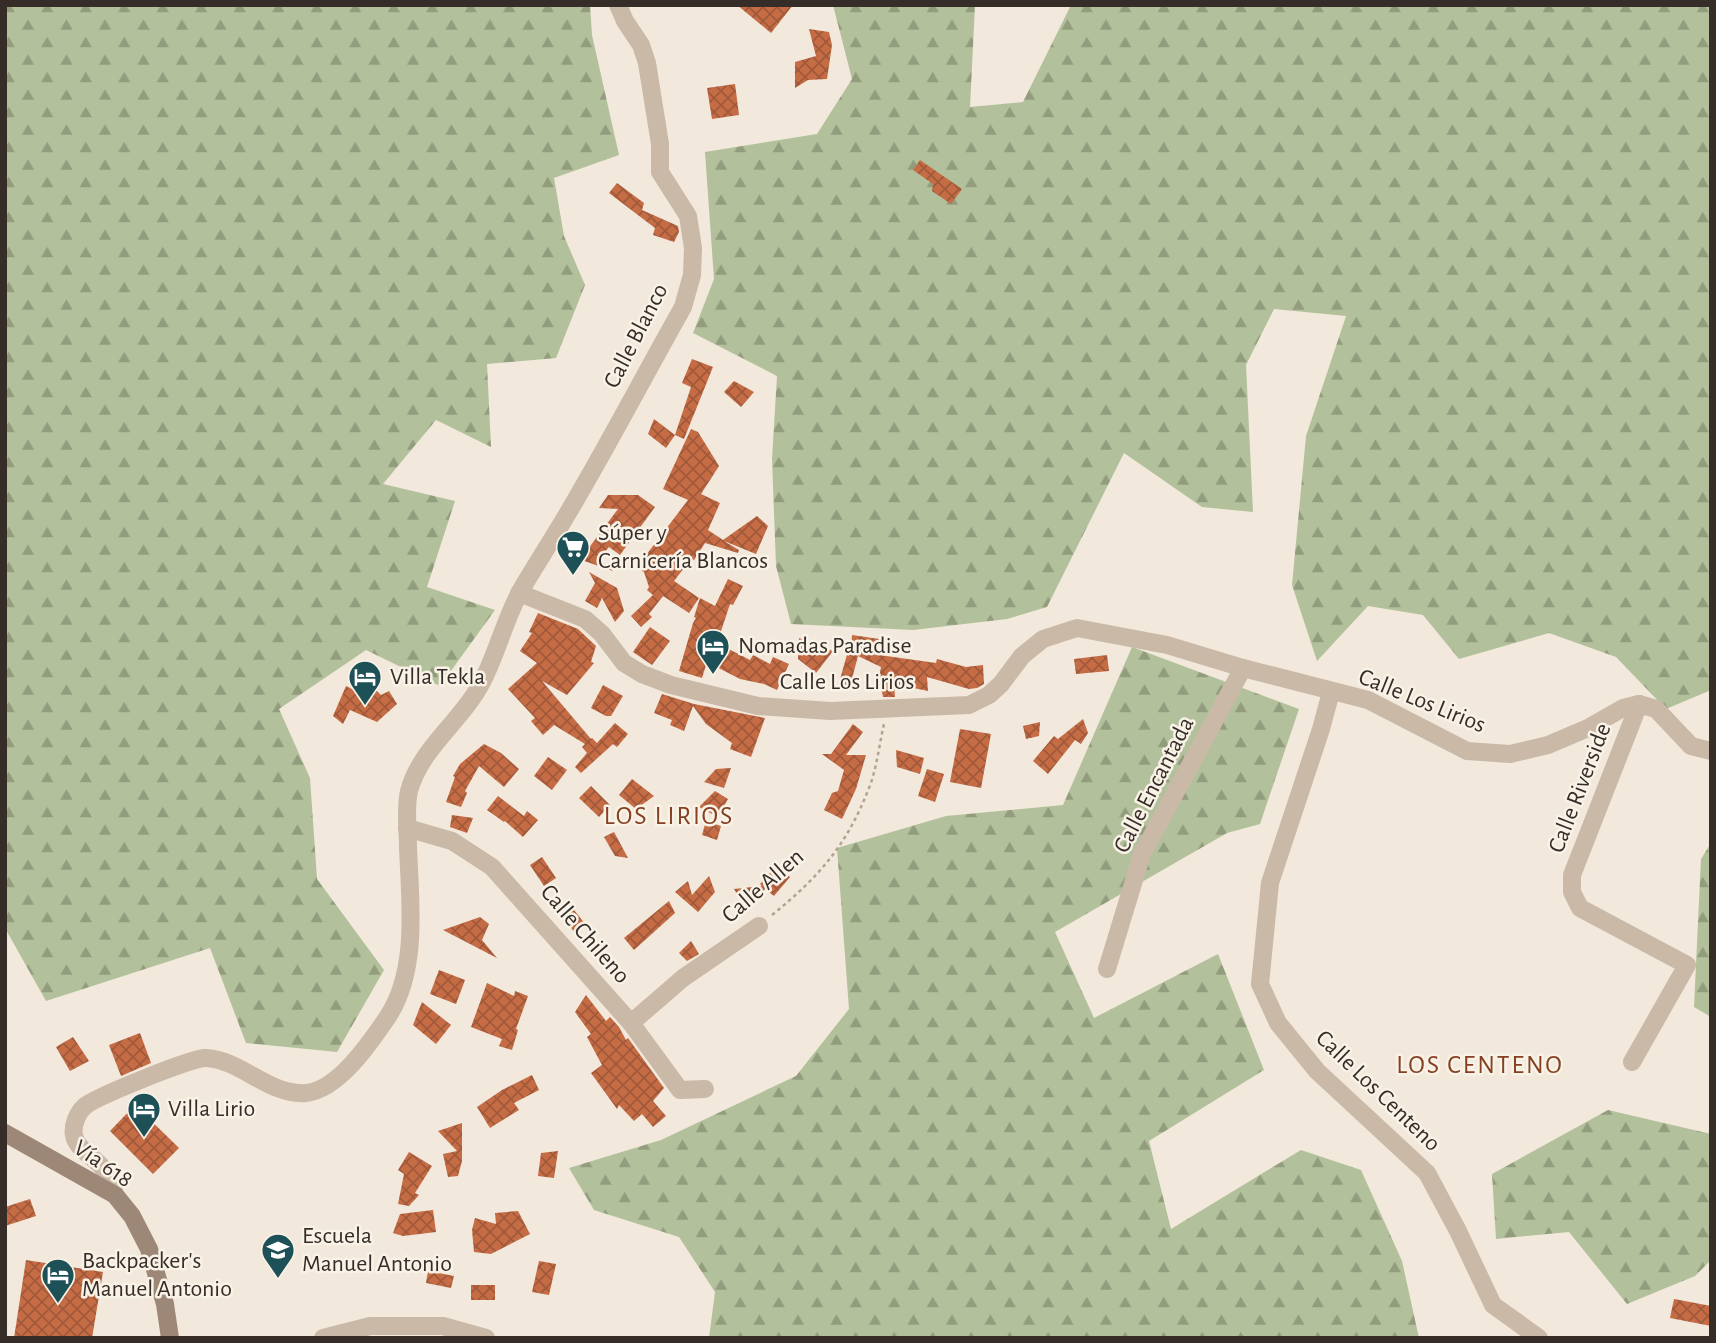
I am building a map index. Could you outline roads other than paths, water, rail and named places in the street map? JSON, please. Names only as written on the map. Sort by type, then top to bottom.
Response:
[{"type":"street","name":"Calle Blanco","points":[[519,593],[579,494],[683,307],[692,275],[693,248],[688,216],[660,172],[660,144],[647,62],[641,45],[618,5]]},
{"type":"street","name":"Calle Los Lirios","points":[[519,593],[585,619],[602,634],[624,663],[642,674],[671,685],[758,706],[830,711],[969,705],[989,695],[1022,656],[1043,639],[1077,628],[1167,645],[1367,700],[1467,751],[1486,754],[1510,754],[1548,745],[1588,728],[1623,708],[1639,704]]},
{"type":"street","points":[[115,1195],[104,1169],[78,1144],[74,1134],[75,1121],[83,1107],[191,1060],[206,1058],[223,1062],[279,1089],[307,1093],[324,1086],[344,1072],[367,1047],[390,1014],[408,957],[412,934],[407,828],[409,792],[423,760],[437,739],[481,685],[519,593]]},
{"type":"street","name":"Calle Encantada","points":[[1107,969],[1142,854],[1243,668]]},
{"type":"street","name":"Calle Los Centeno","points":[[1331,692],[1270,883],[1260,984],[1278,1023],[1317,1071],[1427,1173],[1493,1304],[1539,1338]]},
{"type":"street","points":[[1639,704],[1656,709],[1691,746],[1711,751]]},
{"type":"street","name":"Calle Riverside","points":[[1632,1062],[1687,965],[1580,908],[1572,892],[1572,875],[1639,704]]},
{"type":"street","name":"Calle Chileno","points":[[407,828],[452,841],[492,867],[631,1023],[680,1090],[705,1089]]},
{"type":"street","name":"Calle Allen","points":[[631,1023],[683,978],[759,926]]},
{"type":"street","name":"Vía 618","points":[[5,1133],[115,1195],[132,1216],[149,1249],[165,1304],[170,1338]]},
{"type":"street","points":[[323,1338],[370,1326],[443,1326],[486,1338]]},
{"type":"place","name":"Súper y Carnicería Blancos","points":[[573,577]]},
{"type":"place","name":"Nomadas Paradise","points":[[713,676]]},
{"type":"place","name":"Villa Tekla","points":[[365,707]]},
{"type":"place","name":"Villa Lirio","points":[[144,1139]]},
{"type":"place","name":"Escuela Manuel Antonio","points":[[278,1280]]},
{"type":"place","name":"Backpacker's Manuel Antonio","points":[[58,1305]]},
{"type":"district","name":"LOS LIRIOS","points":[[669,816]]},
{"type":"district","name":"LOS CENTENO","points":[[1480,1065]]}]
